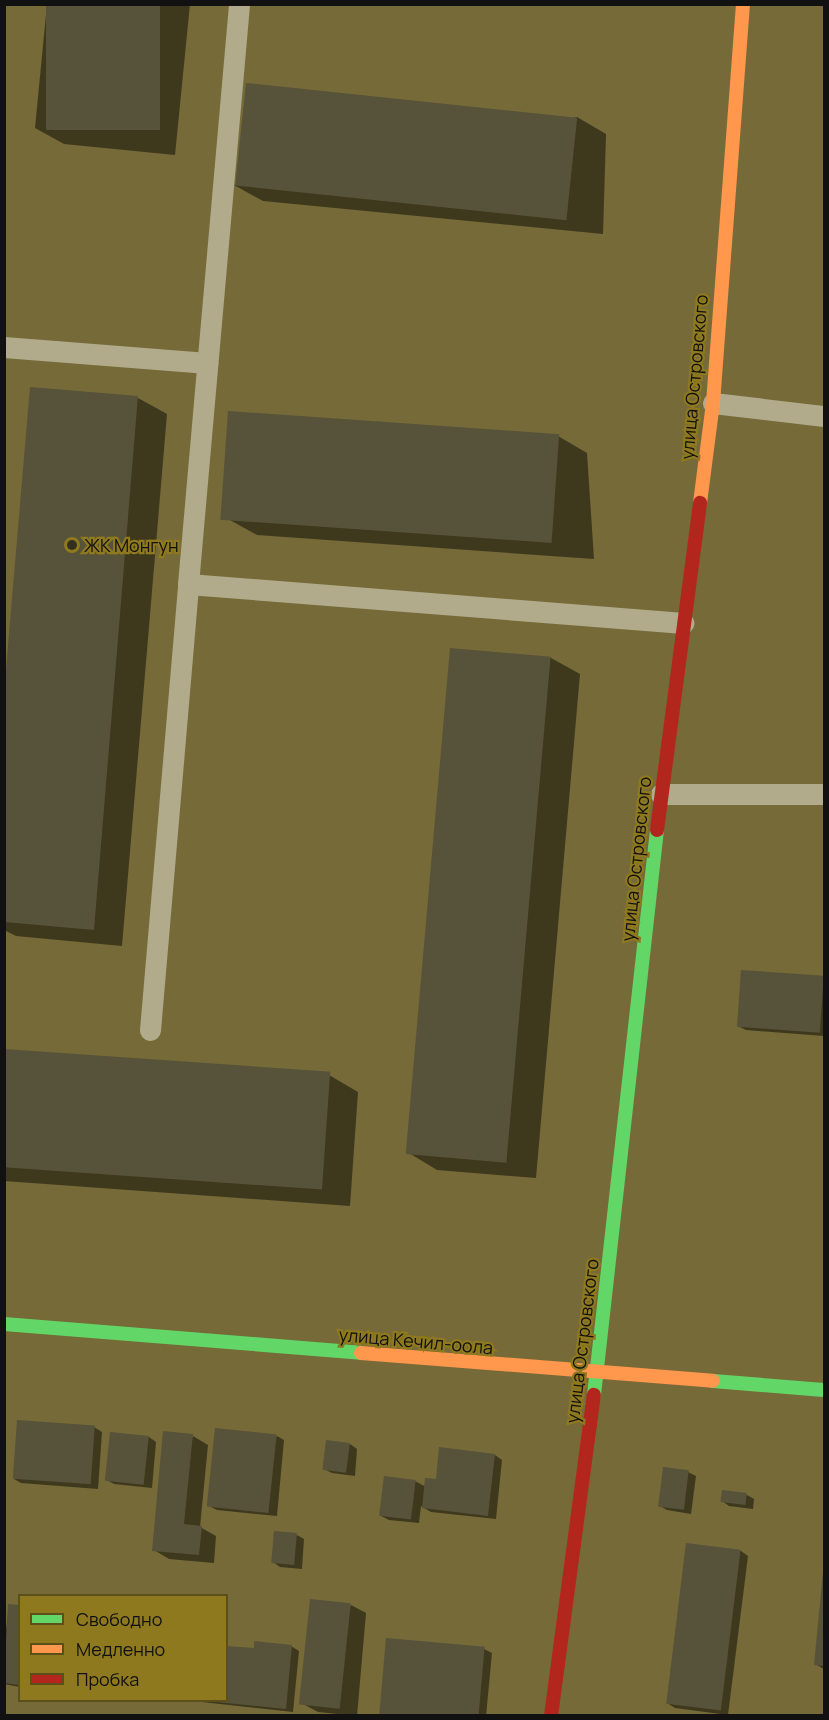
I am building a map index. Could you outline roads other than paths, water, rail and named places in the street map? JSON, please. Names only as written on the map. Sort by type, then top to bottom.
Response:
[{"type":"street","name":"улица Островского","points":[[554,1715],[597,1374],[661,794],[713,403],[743,4]]},
{"type":"street","name":"улица Кечил-оола","points":[[4,1324],[597,1374],[825,1390]]},
{"type":"lane","points":[[150,1029],[239,4]]},
{"type":"lane","points":[[4,347],[207,363]]},
{"type":"lane","points":[[713,403],[825,416]]},
{"type":"lane","points":[[188,584],[682,623]]},
{"type":"lane","points":[[661,794],[825,794]]},
{"type":"place","name":"ЖК Монгун","points":[[72,545]]}]
